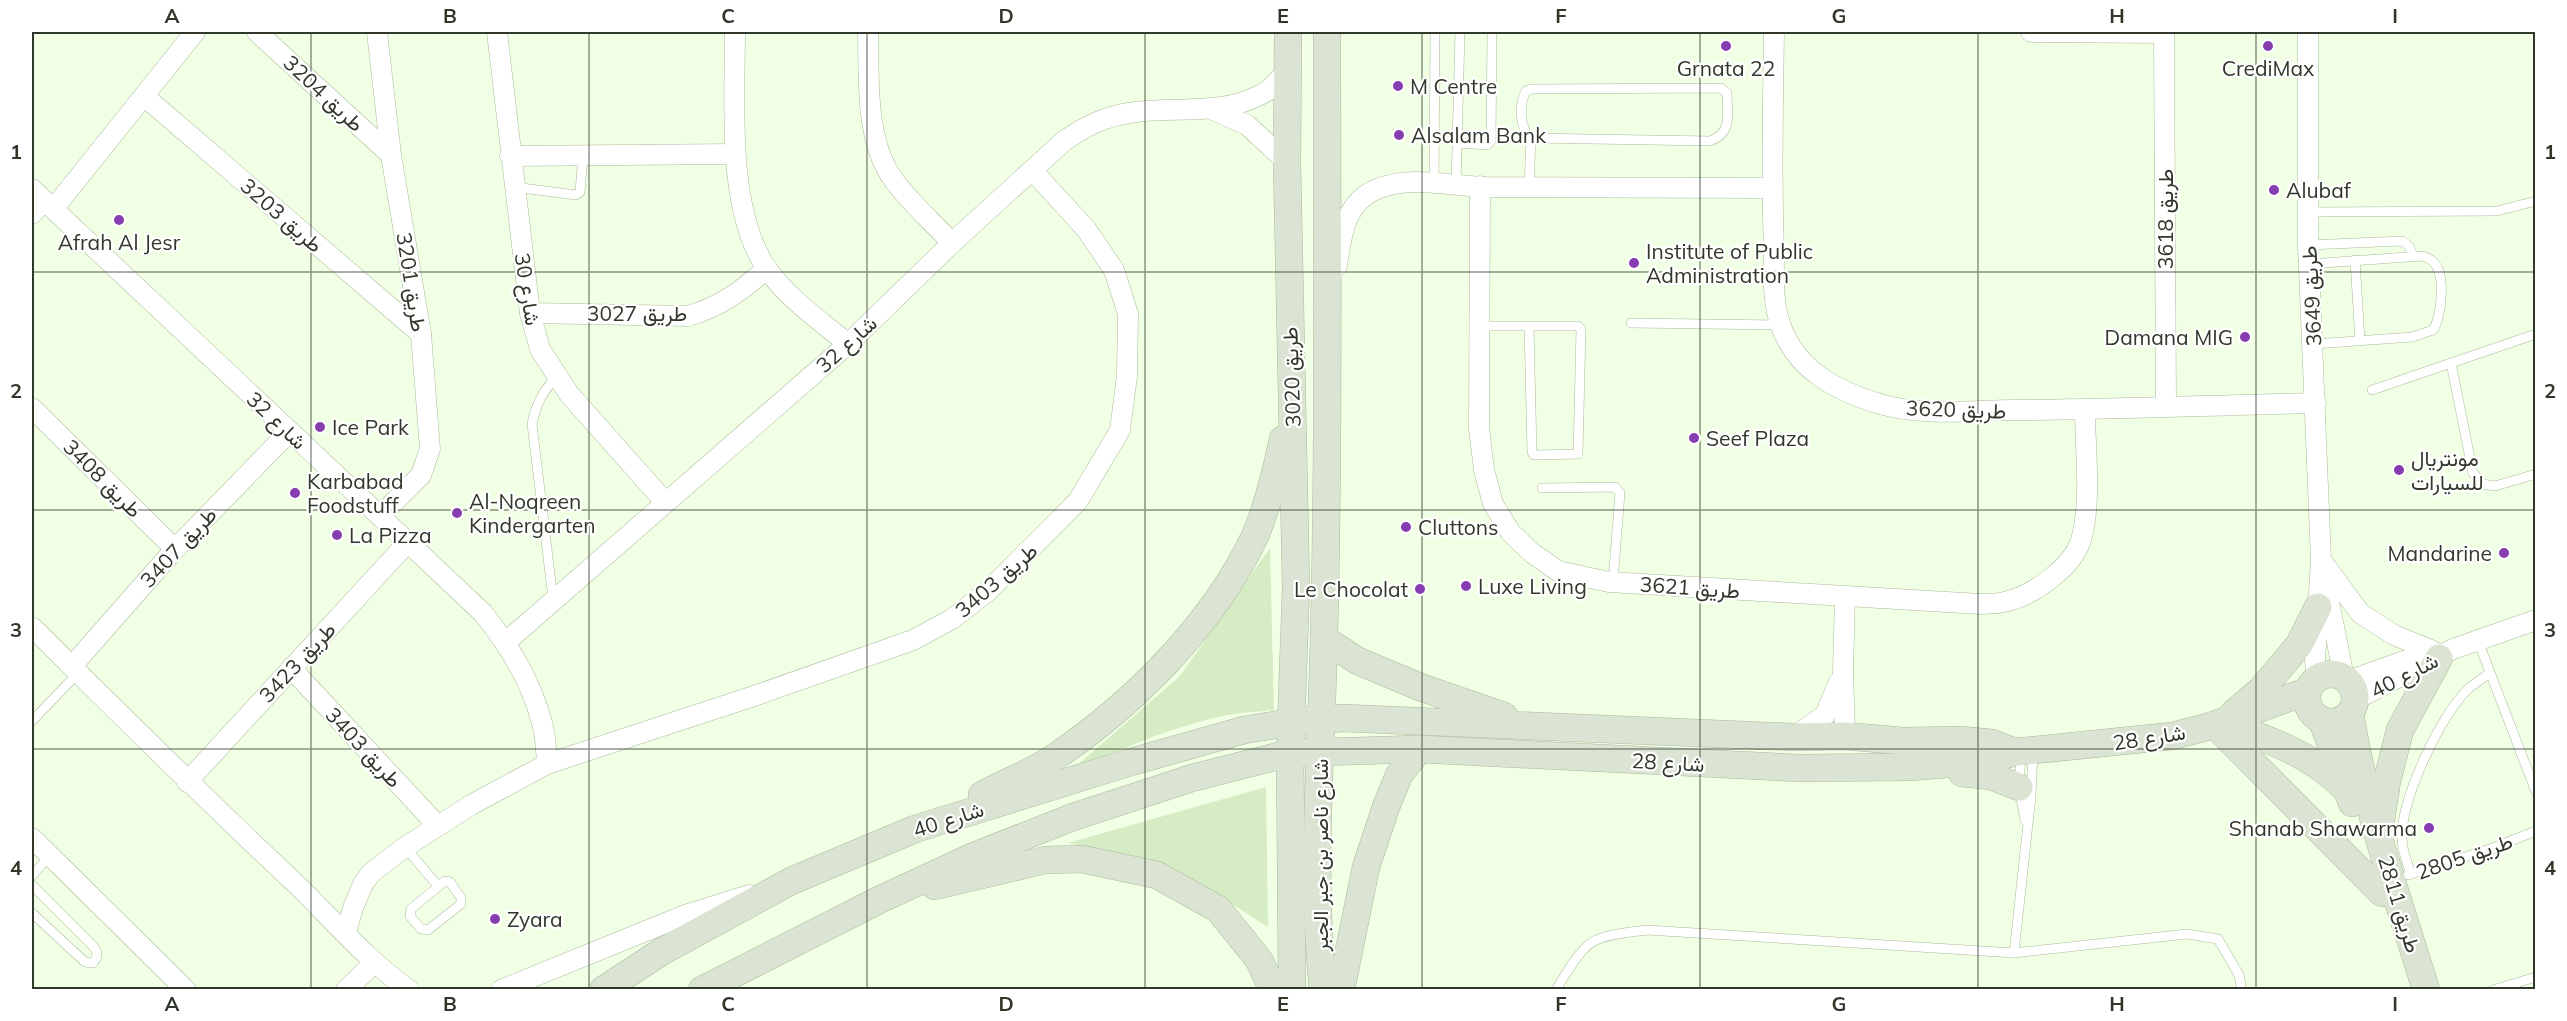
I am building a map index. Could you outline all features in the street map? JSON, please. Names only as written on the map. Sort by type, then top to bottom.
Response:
[{"type":"street","points":[[40,203],[144,96],[195,32]]},
{"type":"street","name":"طريق 3204","points":[[256,32],[391,155]]},
{"type":"street","name":"طريق 3201","points":[[377,32],[391,155],[421,334],[430,449],[421,475],[380,516]]},
{"type":"street","name":"شارع 30","points":[[497,32],[530,313],[540,349],[569,394],[665,502]]},
{"type":"street","points":[[735,32],[735,154],[746,217],[767,268],[787,292],[848,344]]},
{"type":"street","points":[[868,32],[872,113],[880,156],[892,179],[952,243]]},
{"type":"street","name":"طريق 3020","points":[[1288,32],[1287,162],[1296,588],[1293,722]]},
{"type":"street","name":"طريق 3020","points":[[1320,720],[1324,639],[1327,355],[1327,32]]},
{"type":"street","name":"طريق 3620","points":[[1774,32],[1772,189],[1775,300],[1780,325],[1792,350],[1804,366],[1836,388],[1881,404],[1920,411],[2085,410],[2316,403]]},
{"type":"street","points":[[2031,32],[2164,32]]},
{"type":"street","name":"طريق 3618","points":[[2164,32],[2166,406]]},
{"type":"street","name":"طريق 3649","points":[[2308,32],[2308,254],[2321,560],[2315,700]]},
{"type":"street","points":[[1211,109],[1262,95],[1288,70]]},
{"type":"street","name":"طريق 3203","points":[[144,96],[421,334]]},
{"type":"street","points":[[1211,109],[1247,124],[1287,162]]},
{"type":"street","name":"شارع 32","points":[[506,642],[848,344],[952,243],[1073,134],[1106,118],[1133,113],[1211,109]]},
{"type":"street","points":[[510,156],[735,154]]},
{"type":"street","name":"طريق 3403","points":[[547,764],[757,695],[913,640],[952,619],[988,591],[1078,501],[1120,430],[1127,376],[1128,314],[1114,270],[1086,230],[1032,170]]},
{"type":"street","points":[[1327,355],[1343,225],[1356,204],[1376,190],[1401,183],[1529,187],[1772,189]]},
{"type":"street","name":"طريق 3621","points":[[1480,186],[1479,428],[1484,470],[1493,504],[1511,533],[1532,553],[1558,571],[1613,582],[1981,604],[2004,602],[2029,593],[2050,579],[2080,543],[2086,517],[2085,410]]},
{"type":"street","name":"شارع 32","points":[[40,203],[483,613],[506,642],[528,681],[543,724],[547,764]]},
{"type":"street","name":"طريق 3027","points":[[530,313],[688,316],[708,310],[726,300],[744,289],[767,268]]},
{"type":"street","points":[[915,829],[1054,758],[1142,686],[1182,644],[1223,594],[1255,535],[1275,476],[1292,397]]},
{"type":"street","name":"طريق 3408","points":[[32,408],[175,549]]},
{"type":"street","name":"طريق 3407","points":[[75,670],[175,549],[289,432]]},
{"type":"street","name":"طريق 3423","points":[[187,782],[408,542]]},
{"type":"street","points":[[2321,560],[2360,614],[2394,635],[2442,653],[2400,730],[2387,781],[2379,836]]},
{"type":"street","name":"طريق 3649","points":[[2321,560],[2349,693]]},
{"type":"street","points":[[1797,768],[1822,754],[1845,735],[1843,671],[1845,597]]},
{"type":"street","points":[[2221,726],[2261,690],[2299,645],[2318,607]]},
{"type":"street","name":"شارع 40","points":[[2349,693],[2442,653],[2535,620]]},
{"type":"street","points":[[32,627],[187,782],[346,932],[374,963],[409,990]]},
{"type":"street","points":[[1324,639],[1358,661],[1388,674],[1528,725]]},
{"type":"street","name":"طريق 3403","points":[[291,668],[438,826]]},
{"type":"street","points":[[1794,737],[1825,715],[1843,671]]},
{"type":"street","points":[[2326,674],[2336,674],[2349,693],[2337,721],[2315,700],[2326,674]]},
{"type":"street","name":"طريق 2811","points":[[2349,693],[2362,775],[2426,990]]},
{"type":"street","name":"طريق 2811","points":[[2315,700],[2349,793],[2395,882],[2413,990]]},
{"type":"street","name":"شارع 28","points":[[1320,752],[1419,749],[1797,768],[1910,767],[1984,761],[2023,751],[2172,736],[2221,726],[2315,700]]},
{"type":"street","name":"شارع 28","points":[[1320,720],[1343,718],[1794,737],[1845,735],[1903,741],[1977,741],[2023,751]]},
{"type":"street","name":"شارع 40","points":[[603,990],[661,952],[791,881],[915,829],[1131,762],[1244,730],[1320,720]]},
{"type":"street","name":"شارع ناصر بن جبر الجبر","points":[[1320,720],[1317,788],[1318,939],[1323,990]]},
{"type":"street","name":"شارع ناصر بن جبر الجبر","points":[[1292,990],[1290,753],[1293,722]]},
{"type":"street","points":[[2221,726],[2291,748],[2315,762],[2349,793]]},
{"type":"street","points":[[2221,726],[2395,882]]},
{"type":"street","points":[[1341,990],[1366,867],[1399,775],[1419,749]]},
{"type":"street","name":"شارع 40","points":[[702,990],[881,899],[974,856],[1073,817],[1192,778],[1290,753],[1320,752]]},
{"type":"street","points":[[346,932],[363,884],[371,873],[438,826],[547,764]]},
{"type":"street","points":[[1910,767],[1991,776],[2019,787]]},
{"type":"street","points":[[32,838],[186,990]]},
{"type":"street","points":[[881,899],[1046,860],[1082,859],[1116,865],[1157,875],[1218,909],[1259,960],[1273,990]]},
{"type":"street","points":[[501,990],[684,915],[791,881]]},
{"type":"street","points":[[346,990],[374,963]]},
{"type":"lane","points":[[1434,183],[1435,32]]},
{"type":"lane","points":[[1456,184],[1460,32]]},
{"type":"lane","points":[[1458,143],[1487,145],[1491,141],[1491,32]]},
{"type":"lane","points":[[1721,88],[1727,93],[1726,130],[1720,137],[1710,141],[1530,138],[1523,132],[1521,126],[1523,96],[1531,89],[1721,88]]},
{"type":"lane","points":[[1529,187],[1530,138]]},
{"type":"lane","points":[[514,187],[576,195],[580,192],[583,155]]},
{"type":"lane","points":[[2308,212],[2497,211],[2535,201]]},
{"type":"lane","points":[[2308,254],[2402,241],[2409,246],[2413,256]]},
{"type":"lane","points":[[2308,254],[2355,260],[2413,256],[2431,260],[2438,269],[2440,313],[2433,330],[2421,336],[2313,344]]},
{"type":"lane","points":[[2355,260],[2360,341]]},
{"type":"lane","points":[[1631,323],[1780,325]]},
{"type":"lane","points":[[1479,326],[1529,326],[1578,326],[1581,328],[1578,454],[1534,455],[1532,452],[1529,326]]},
{"type":"lane","points":[[2372,390],[2535,334]]},
{"type":"lane","points":[[2451,363],[2473,473],[2482,484],[2495,486],[2535,474]]},
{"type":"lane","points":[[553,602],[532,424],[540,398],[557,376]]},
{"type":"lane","points":[[1542,488],[1618,489],[1620,493],[1613,582]]},
{"type":"lane","points":[[2478,641],[2535,792]]},
{"type":"lane","points":[[32,721],[75,670]]},
{"type":"lane","points":[[2395,882],[2403,850],[2402,832],[2409,799],[2424,760],[2454,707],[2468,689],[2490,673]]},
{"type":"lane","points":[[2023,751],[2019,787],[2026,831]]},
{"type":"lane","points":[[2014,953],[2026,831],[2023,751]]},
{"type":"lane","name":"طريق 2805","points":[[2395,882],[2483,852],[2535,831]]},
{"type":"lane","points":[[405,847],[438,886]]},
{"type":"lane","points":[[32,876],[50,855]]},
{"type":"lane","points":[[445,881],[450,882],[462,901],[428,930],[421,929],[410,916],[411,909],[438,886],[445,881]]},
{"type":"lane","points":[[32,885],[94,947],[97,958],[93,963],[85,962],[32,913]]},
{"type":"lane","points":[[1556,990],[1565,974],[1591,943],[1621,934],[1647,930],[2014,953],[2187,934],[2218,939],[2239,975],[2242,990]]},
{"type":"lane","points":[[2493,990],[2535,977]]},
{"type":"green space","points":[[1270,548],[1274,710],[1239,713],[1187,725],[1126,747],[1068,773],[1180,676]]},
{"type":"green space","points":[[1266,787],[1268,927],[1202,885],[1164,866],[1068,843]]},
{"type":"place","name":"Grnata 22","points":[[1726,46]]},
{"type":"place","name":"CrediMax","points":[[2268,46]]},
{"type":"place","name":"M Centre","points":[[1398,86]]},
{"type":"place","name":"Alsalam Bank","points":[[1399,135]]},
{"type":"place","name":"Alubaf","points":[[2274,190]]},
{"type":"place","name":"Afrah Al Jesr","points":[[119,220]]},
{"type":"place","name":"Institute of Public Administration","points":[[1634,263]]},
{"type":"place","name":"Damana MIG","points":[[2245,337]]},
{"type":"place","name":"Ice Park","points":[[320,427]]},
{"type":"place","name":"Seef Plaza","points":[[1694,438]]},
{"type":"place","name":"مونتريال للسيارات","points":[[2399,470]]},
{"type":"place","name":"Karbabad Foodstuff","points":[[295,493]]},
{"type":"place","name":"Al-Noqreen Kindergarten","points":[[457,513]]},
{"type":"place","name":"Cluttons","points":[[1406,527]]},
{"type":"place","name":"La Pizza","points":[[337,535]]},
{"type":"place","name":"Mandarine","points":[[2504,553]]},
{"type":"place","name":"Luxe Living","points":[[1466,586]]},
{"type":"place","name":"Le Chocolat","points":[[1420,589]]},
{"type":"place","name":"Shanab Shawarma","points":[[2429,828]]},
{"type":"place","name":"Zyara","points":[[495,919]]}]
